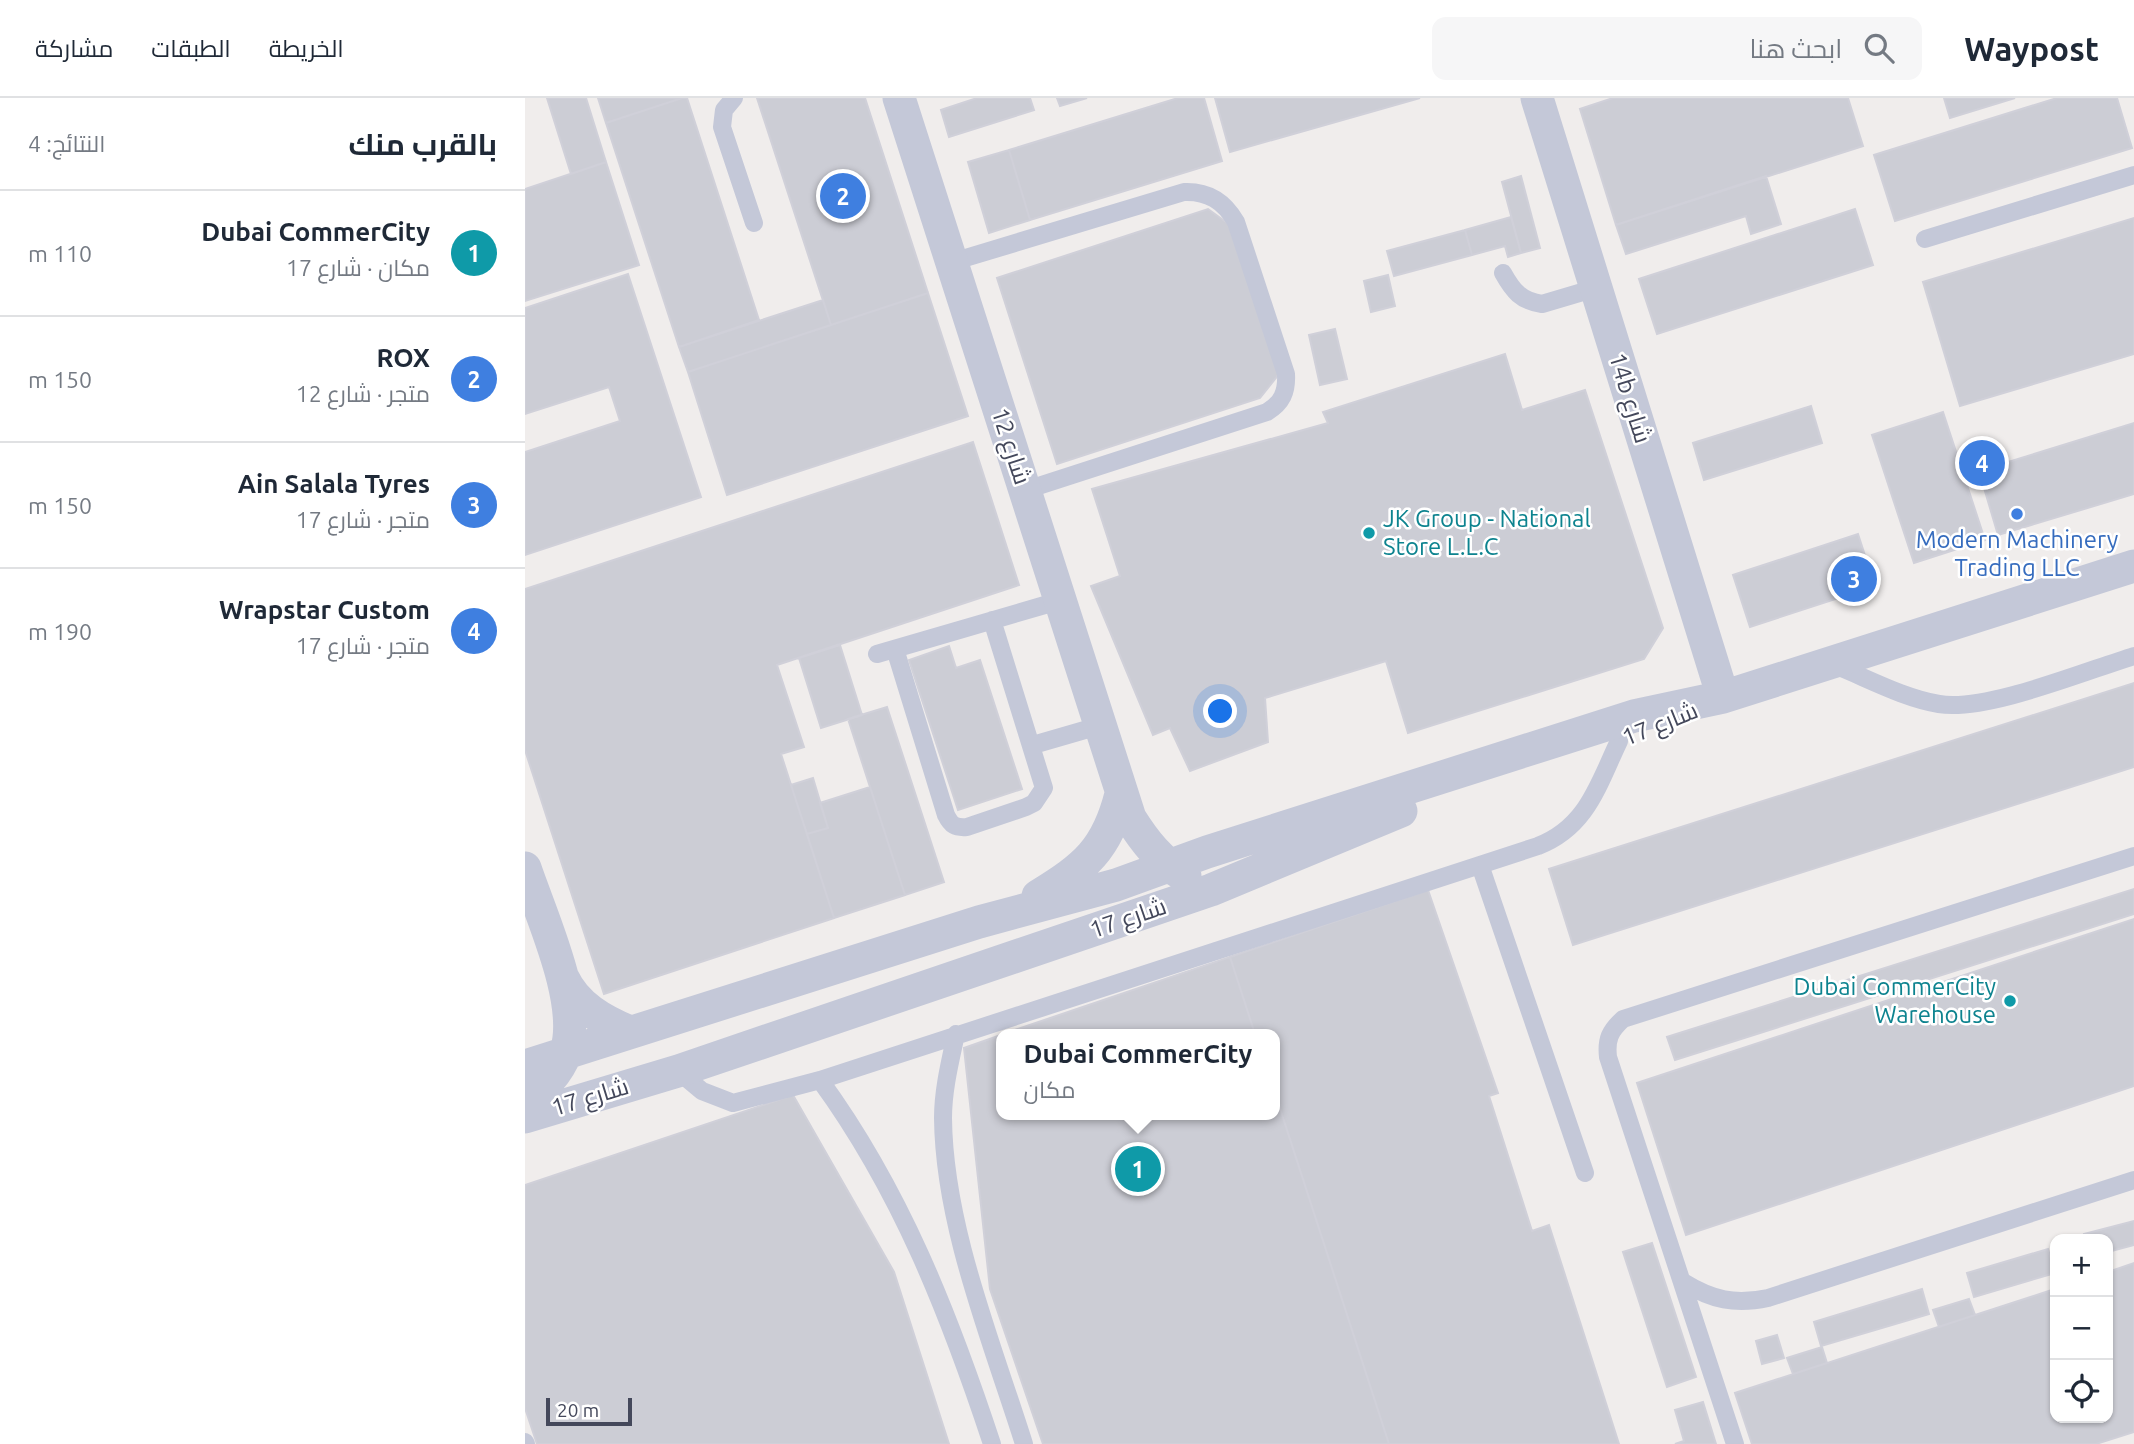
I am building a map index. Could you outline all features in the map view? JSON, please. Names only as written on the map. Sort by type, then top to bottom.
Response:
[{"type":"street","name":"شارع 12","points":[[899,98],[1130,818],[1146,844],[1168,866],[1211,890]]},
{"type":"street","name":"14b شارع","points":[[1537,98],[1723,697]]},
{"type":"street","name":"شارع 17","points":[[525,1117],[678,1071],[1211,890],[1410,807],[1619,741],[1723,697],[2134,566]]},
{"type":"street","name":"شارع 17","points":[[525,1066],[1011,913],[1116,885],[1635,716],[1723,697]]},
{"type":"street","points":[[1011,913],[1070,878],[1089,861],[1104,842],[1115,819],[1121,794]]},
{"type":"street","points":[[525,868],[555,961],[570,1023],[566,1053],[549,1081],[525,1102]]},
{"type":"street","points":[[555,961],[567,985],[584,1006],[605,1022],[630,1032]]},
{"type":"lane","points":[[734,98],[724,110],[722,127],[754,223]]},
{"type":"lane","points":[[1924,239],[2134,175]]},
{"type":"lane","points":[[952,262],[1184,192],[1205,194],[1223,204],[1235,222],[1286,374],[1285,393],[1275,408],[1267,412],[1026,491]]},
{"type":"lane","points":[[1503,273],[1512,290],[1533,303],[1542,304],[1597,288]]},
{"type":"lane","points":[[877,654],[1062,600]]},
{"type":"lane","points":[[895,649],[950,823],[957,828],[967,827],[1034,803],[1044,788],[992,620]]},
{"type":"lane","points":[[1829,663],[1920,699],[1954,706],[1988,701],[2134,656]]},
{"type":"lane","points":[[1033,746],[1102,725]]},
{"type":"lane","points":[[678,1071],[702,1091],[733,1103],[820,1080],[1558,838],[1575,824],[1619,741]]},
{"type":"lane","points":[[1735,1444],[1608,1057],[1607,1042],[1612,1029],[1623,1019],[2134,856]]},
{"type":"lane","points":[[1480,865],[1585,1173]]},
{"type":"lane","points":[[956,1034],[947,1074],[943,1115],[944,1156],[969,1265],[1024,1444]]},
{"type":"lane","points":[[820,1080],[866,1147],[910,1228],[951,1323],[992,1444]]},
{"type":"lane","points":[[1683,1282],[1702,1294],[1724,1301],[1746,1302],[1768,1298],[2134,1180]]},
{"type":"building","points":[[547,98],[586,98],[606,162],[571,174]]},
{"type":"building","points":[[598,98],[682,98],[606,123]]},
{"type":"building","points":[[687,98],[759,320],[679,347],[606,123]]},
{"type":"building","points":[[757,98],[865,98],[928,293],[831,325]]},
{"type":"building","points":[[977,98],[1030,98],[1034,110],[949,137],[941,110]]},
{"type":"building","points":[[1057,98],[1087,98],[1060,106]]},
{"type":"building","points":[[1178,98],[1204,98],[1222,161],[1030,220],[1009,150]]},
{"type":"building","points":[[1215,98],[1420,98],[1230,152]]},
{"type":"building","points":[[1613,98],[1848,98],[1863,146],[1616,225],[1580,109]]},
{"type":"building","points":[[1944,98],[2015,98],[1950,118]]},
{"type":"building","points":[[2057,98],[2117,98],[2132,148],[1895,221],[1874,155]]},
{"type":"building","points":[[1009,150],[1030,220],[989,233],[968,162]]},
{"type":"building","points":[[606,162],[639,265],[525,301],[525,189]]},
{"type":"building","points":[[1521,176],[1540,248],[1521,253],[1502,182]]},
{"type":"building","points":[[1766,176],[1781,224],[1751,234],[1746,216],[1626,254],[1616,225]]},
{"type":"building","points":[[1208,209],[1233,227],[1279,374],[1260,398],[1057,464],[997,278]]},
{"type":"building","points":[[1855,209],[1873,265],[1657,334],[1639,279]]},
{"type":"building","points":[[1511,217],[1521,253],[1508,257],[1505,246],[1472,255],[1465,230]]},
{"type":"building","points":[[2134,218],[2134,354],[1960,406],[1923,282]]},
{"type":"building","points":[[1465,230],[1472,255],[1394,276],[1387,251]]},
{"type":"building","points":[[628,274],[701,497],[525,555],[525,452],[620,421],[609,387],[525,414],[525,308]]},
{"type":"building","points":[[1388,275],[1395,306],[1371,312],[1364,281]]},
{"type":"building","points":[[928,293],[968,416],[727,495],[688,372]]},
{"type":"building","points":[[823,300],[831,325],[688,372],[679,347]]},
{"type":"building","points":[[1335,329],[1347,379],[1320,385],[1309,335]]},
{"type":"building","name":"JK Group - National Store L.L.C","points":[[1505,354],[1522,410],[1585,390],[1663,628],[1644,659],[1408,733],[1386,661],[1265,698],[1268,742],[1190,771],[1170,728],[1153,735],[1091,586],[1120,576],[1092,489],[1328,423],[1323,412]]},
{"type":"building","points":[[1811,406],[1822,443],[1704,480],[1693,443]]},
{"type":"building","points":[[1943,412],[1985,540],[1914,563],[1872,435]]},
{"type":"building","points":[[2134,423],[2134,494],[1998,535],[1979,471]]},
{"type":"building","points":[[973,442],[1019,585],[777,665],[804,747],[781,754],[834,918],[604,994],[525,750],[525,589]]},
{"type":"building","points":[[1858,534],[1875,586],[1750,627],[1733,575]]},
{"type":"building","points":[[840,645],[862,715],[821,728],[799,658]]},
{"type":"building","points":[[949,646],[956,668],[980,660],[1022,789],[958,810],[909,660]]},
{"type":"building","points":[[2134,683],[2134,767],[1573,945],[1549,869]]},
{"type":"building","points":[[887,707],[944,882],[905,895],[848,719]]},
{"type":"building","points":[[813,778],[828,828],[807,834],[791,785]]},
{"type":"building","points":[[870,787],[905,895],[834,918],[807,834],[828,828],[820,803]]},
{"type":"building","points":[[2134,889],[2134,914],[1675,1060],[1667,1037]]},
{"type":"building","points":[[1428,890],[1498,1093],[1489,1096],[1532,1231],[1549,1225],[1619,1444],[1389,1444],[1280,1108],[1280,1029],[1253,1029],[1230,957]]},
{"type":"building","name":"Dubai CommerCity Warehouse","points":[[2134,919],[2134,1086],[1686,1235],[1637,1083]]},
{"type":"building","points":[[1230,957],[1253,1029],[1018,1029]]},
{"type":"building","points":[[996,1037],[996,1120],[1280,1120],[1280,1108],[1389,1444],[1043,1444],[990,1289],[964,1048]]},
{"type":"building","points":[[793,1095],[894,1272],[949,1444],[537,1444],[525,1408],[525,1185]]},
{"type":"building","points":[[2134,1221],[2134,1245],[2113,1251],[2113,1234],[2084,1234]]},
{"type":"building","points":[[1652,1243],[1696,1377],[1667,1387],[1623,1252]]},
{"type":"building","points":[[2048,1249],[2050,1256],[2050,1274],[1974,1297],[1967,1273]]},
{"type":"building","points":[[2134,1263],[2134,1432],[2096,1444],[1752,1444],[1735,1393],[2050,1291],[2050,1423],[2113,1423],[2113,1270]]},
{"type":"building","points":[[1922,1289],[1929,1314],[1821,1346],[1814,1322]]},
{"type":"building","points":[[1969,1299],[1975,1315],[1939,1327],[1933,1310]]},
{"type":"building","points":[[1777,1335],[1784,1358],[1762,1364],[1756,1341]]},
{"type":"building","points":[[1822,1347],[1827,1363],[1793,1374],[1787,1358]]},
{"type":"building","points":[[1703,1402],[1716,1444],[1675,1444],[1684,1441],[1675,1410]]},
{"type":"place","name":"ROX","points":[[843,196]]},
{"type":"place","name":"Wrapstar Custom","points":[[1982,463]]},
{"type":"place","name":"Modern Machinery Trading LLC","points":[[2017,514]]},
{"type":"place","name":"JK Group - National Store L.L.C","points":[[1369,533]]},
{"type":"place","name":"Ain Salala Tyres","points":[[1854,579]]},
{"type":"place","name":"Dubai CommerCity Warehouse","points":[[2010,1001]]},
{"type":"place","name":"Dubai CommerCity","points":[[1138,1169]]}]
